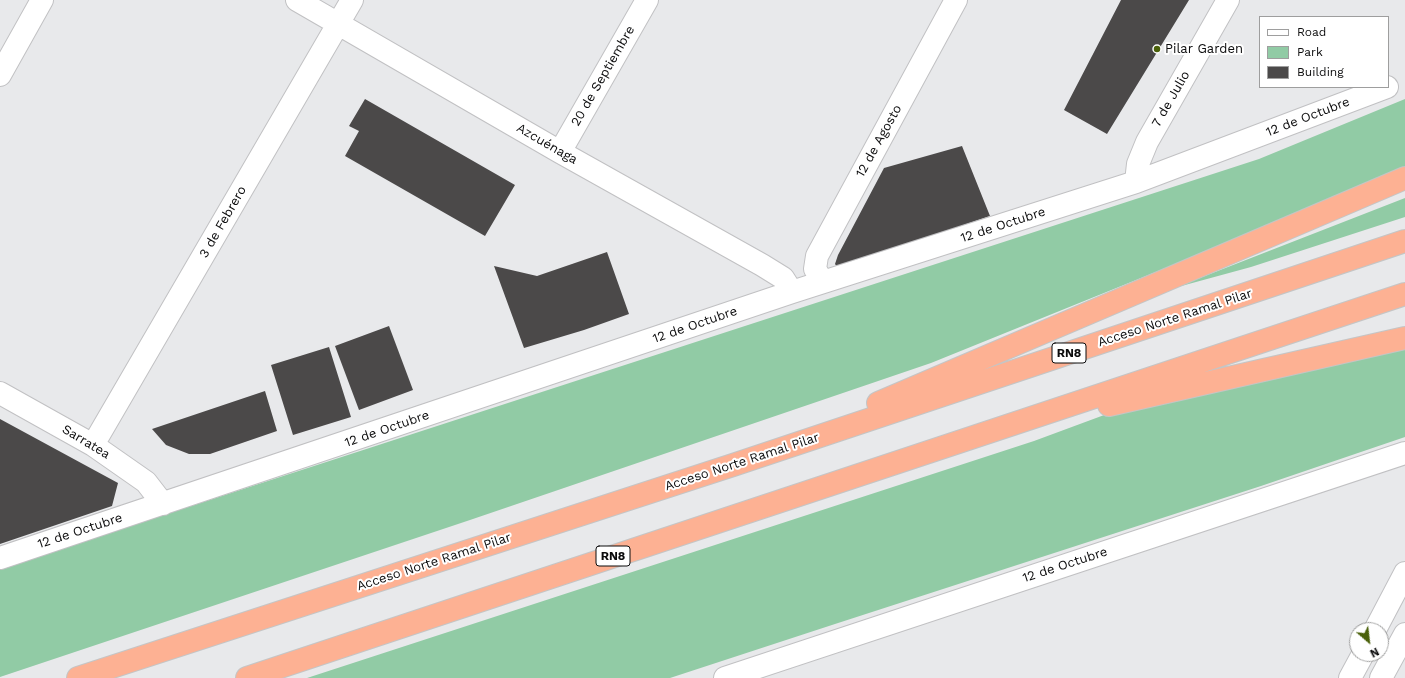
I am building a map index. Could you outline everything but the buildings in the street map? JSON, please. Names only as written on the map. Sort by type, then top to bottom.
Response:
[{"type":"highway","points":[[733,465],[1405,178]]},
{"type":"highway","name":"Acceso Norte Ramal Pilar","points":[[78,678],[733,465],[1405,241]]},
{"type":"highway","name":"RN8","points":[[247,678],[1405,294]]},
{"type":"highway","points":[[979,434],[1405,338]]},
{"type":"street","points":[[0,75],[42,0]]},
{"type":"street","name":"Azcuénaga","points":[[297,0],[560,152],[762,265],[783,278],[792,292]]},
{"type":"street","name":"3 de Febrero","points":[[93,445],[352,0]]},
{"type":"street","name":"20 de Septiembre","points":[[560,152],[647,0]]},
{"type":"street","name":"12 de Agosto","points":[[823,282],[815,268],[816,256],[956,0]]},
{"type":"street","name":"7 de Julio","points":[[1136,182],[1138,164],[1146,142],[1228,0]]},
{"type":"street","name":"12 de Octubre","points":[[1389,87],[1405,80]]},
{"type":"street","name":"12 de Octubre","points":[[0,558],[792,292],[1136,182],[1385,88]]},
{"type":"street","name":"Sarratea","points":[[0,393],[93,445],[146,482],[163,504]]},
{"type":"street","name":"12 de Octubre","points":[[725,678],[1405,453]]},
{"type":"street","points":[[1379,622],[1405,573]]},
{"type":"street","points":[[1381,678],[1405,634]]},
{"type":"street","points":[[1350,678],[1359,662]]},
{"type":"green space","points":[[1405,99],[1405,167],[1230,242],[931,363],[470,520],[0,677],[0,568],[1259,159]]},
{"type":"green space","points":[[1405,198],[1405,217],[1251,267],[1174,288]]},
{"type":"green space","points":[[1405,345],[1405,437],[1261,486],[670,678],[307,678],[1034,441],[1115,411]]},
{"type":"place","name":"Pilar Garden","points":[[1157,49]]}]
